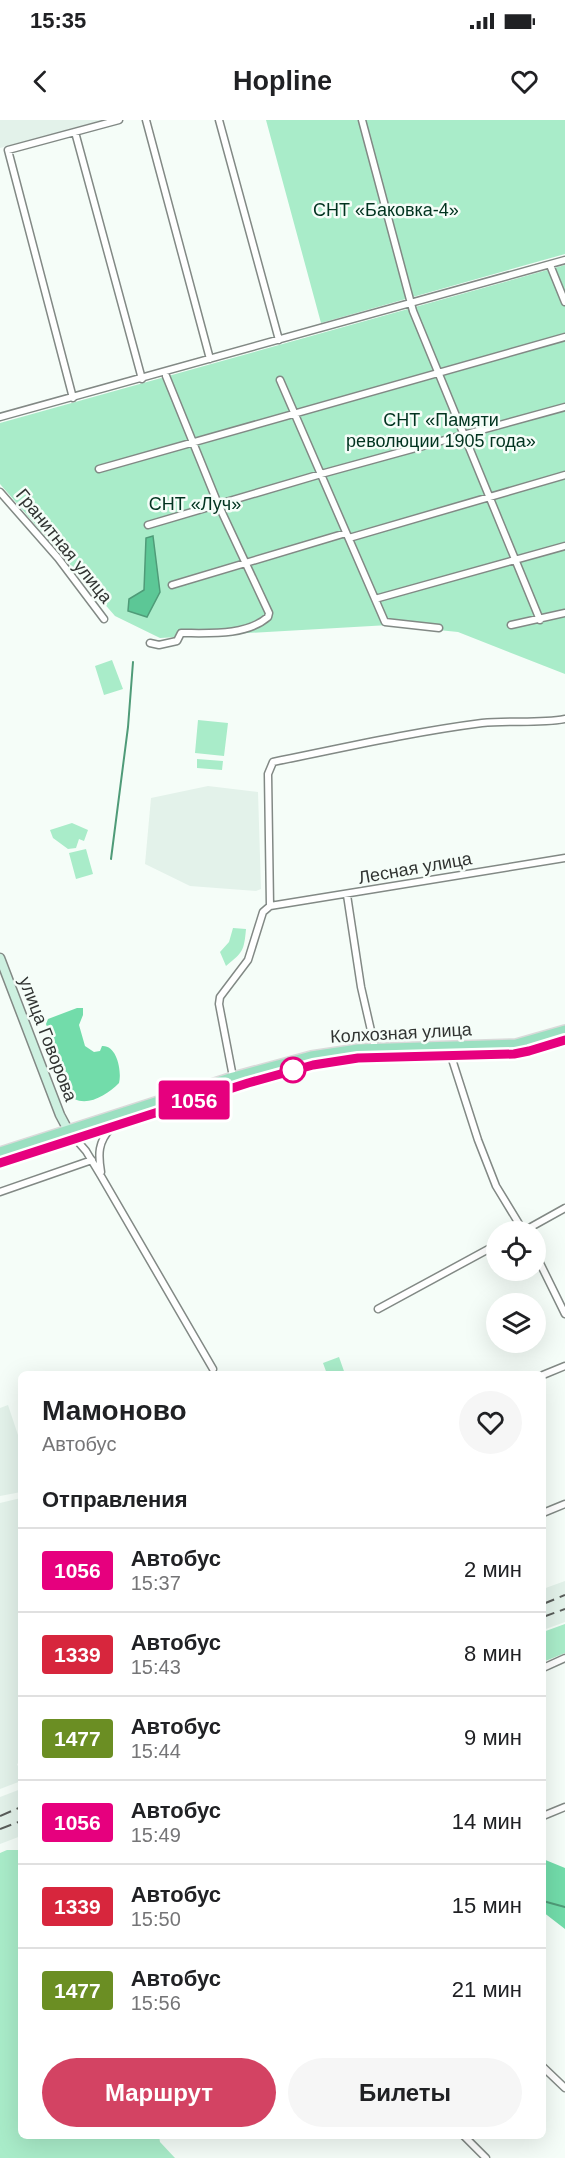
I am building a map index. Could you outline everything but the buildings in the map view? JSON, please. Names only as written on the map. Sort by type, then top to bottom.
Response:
[{"type":"main road","name":"улица Говорова","points":[[0,958],[60,1115],[68,1130]]},
{"type":"main road","name":"Колхозная улица","points":[[0,1152],[233,1077],[311,1056],[341,1050],[375,1048],[516,1044],[565,1030]]},
{"type":"main road","name":"Колхозная улица","points":[[0,1162],[248,1083],[313,1065],[358,1058],[514,1054],[565,1040]]},
{"type":"street","points":[[73,398],[8,150],[119,120]]},
{"type":"street","points":[[146,120],[210,359]]},
{"type":"street","points":[[219,120],[279,340]]},
{"type":"street","points":[[362,120],[411,304],[540,620]]},
{"type":"street","points":[[75,132],[142,379]]},
{"type":"street","points":[[0,417],[565,260]]},
{"type":"street","points":[[550,265],[565,302]]},
{"type":"street","points":[[99,469],[565,337]]},
{"type":"street","points":[[150,643],[159,645],[177,641],[181,633],[244,630],[262,622],[269,613],[218,504],[166,376]]},
{"type":"street","points":[[280,380],[385,622],[439,627]]},
{"type":"street","points":[[148,525],[321,474],[565,407]]},
{"type":"street","points":[[172,585],[246,562],[565,475]]},
{"type":"street","name":"Гранитная улица","points":[[0,492],[58,558],[104,619]]},
{"type":"street","points":[[375,599],[565,546]]},
{"type":"street","points":[[511,625],[565,613]]},
{"type":"street","points":[[233,1077],[219,1004],[220,998],[248,960],[263,912],[270,906],[268,774],[273,762],[427,731],[484,723],[565,719]]},
{"type":"street","name":"Лесная улица","points":[[270,906],[565,858]]},
{"type":"street","points":[[347,895],[361,987],[375,1048]]},
{"type":"street","points":[[451,1056],[492,1177],[517,1221]]},
{"type":"street","points":[[101,1176],[99,1147],[111,1128]]},
{"type":"street","points":[[68,1130],[92,1160],[213,1369]]},
{"type":"street","points":[[0,1192],[92,1160]]},
{"type":"street","points":[[541,1221],[565,1208]]},
{"type":"street","points":[[378,1309],[486,1250]]},
{"type":"street","points":[[546,1275],[565,1314]]},
{"type":"street","points":[[546,1374],[565,1365]]},
{"type":"street","points":[[546,1512],[565,1504]]},
{"type":"street","points":[[546,1667],[565,1658]]},
{"type":"street","points":[[546,1815],[565,1807]]},
{"type":"street","points":[[546,2070],[565,2088]]},
{"type":"street","points":[[467,2139],[486,2158]]},
{"type":"shaded area","points":[[0,120],[102,120],[0,148]]},
{"type":"shaded area","points":[[153,536],[160,592],[147,617],[128,611],[129,599],[144,590],[146,538]]},
{"type":"shaded area","points":[[208,786],[258,792],[261,889],[256,891],[190,886],[145,864],[151,798]]},
{"type":"shaded area","points":[[83,1008],[79,1025],[85,1046],[94,1052],[100,1051],[102,1046],[107,1047],[115,1054],[120,1072],[119,1083],[100,1097],[86,1101],[72,1098],[66,1092],[50,1052],[50,1035],[46,1024],[48,1019]]},
{"type":"shaded area","points":[[8,1405],[18,1435],[18,1493],[0,1496],[0,1408]]},
{"type":"shaded area","points":[[18,1499],[18,1782],[0,1789],[0,1503]]},
{"type":"shaded area","points":[[565,1581],[565,1622],[546,1629],[546,1588]]},
{"type":"shaded area","points":[[18,1790],[18,1837],[0,1844],[0,1797]]},
{"type":"shaded area","points":[[546,1860],[565,1868],[565,1929],[546,1914]]},
{"type":"green space","name":"СНТ «Баковка-4»","points":[[266,120],[565,120],[565,254],[321,323]]},
{"type":"green space","points":[[565,265],[565,674],[458,632],[389,625],[160,638],[115,616],[0,484],[0,423]]},
{"type":"green space","points":[[112,660],[123,689],[104,695],[95,666]]},
{"type":"green space","points":[[198,720],[228,723],[224,756],[195,753]]},
{"type":"green space","points":[[197,759],[223,761],[222,770],[197,768]]},
{"type":"green space","points":[[72,823],[88,830],[84,841],[79,839],[76,848],[68,849],[53,838],[50,830]]},
{"type":"green space","points":[[86,849],[93,874],[76,879],[69,853]]},
{"type":"green space","points":[[233,928],[246,929],[244,942],[242,951],[226,966],[220,952],[229,942]]},
{"type":"green space","points":[[339,1357],[344,1371],[326,1371],[323,1363]]},
{"type":"green space","points":[[565,1624],[565,1653],[546,1661],[546,1631]]},
{"type":"green space","points":[[7,1850],[18,1850],[18,2139],[160,2139],[175,2158],[0,2158],[0,1853]]},
{"type":"waterway","points":[[111,859],[128,727],[133,662]]},
{"type":"waterway","points":[[546,1902],[565,1907]]},
{"type":"railway","points":[[546,1603],[565,1595]]},
{"type":"railway","points":[[546,1616],[565,1609]]},
{"type":"railway","points":[[0,1816],[18,1808]]},
{"type":"railway","points":[[0,1829],[18,1822]]},
{"type":"bus line","name":"1056","points":[[0,1163],[248,1083],[313,1065],[358,1058],[514,1054],[565,1040]]},
{"type":"park label","name":"СНТ «Памяти революции 1905 года»","points":[[441,430]]},
{"type":"park label","name":"СНТ «Луч»","points":[[195,504]]}]
